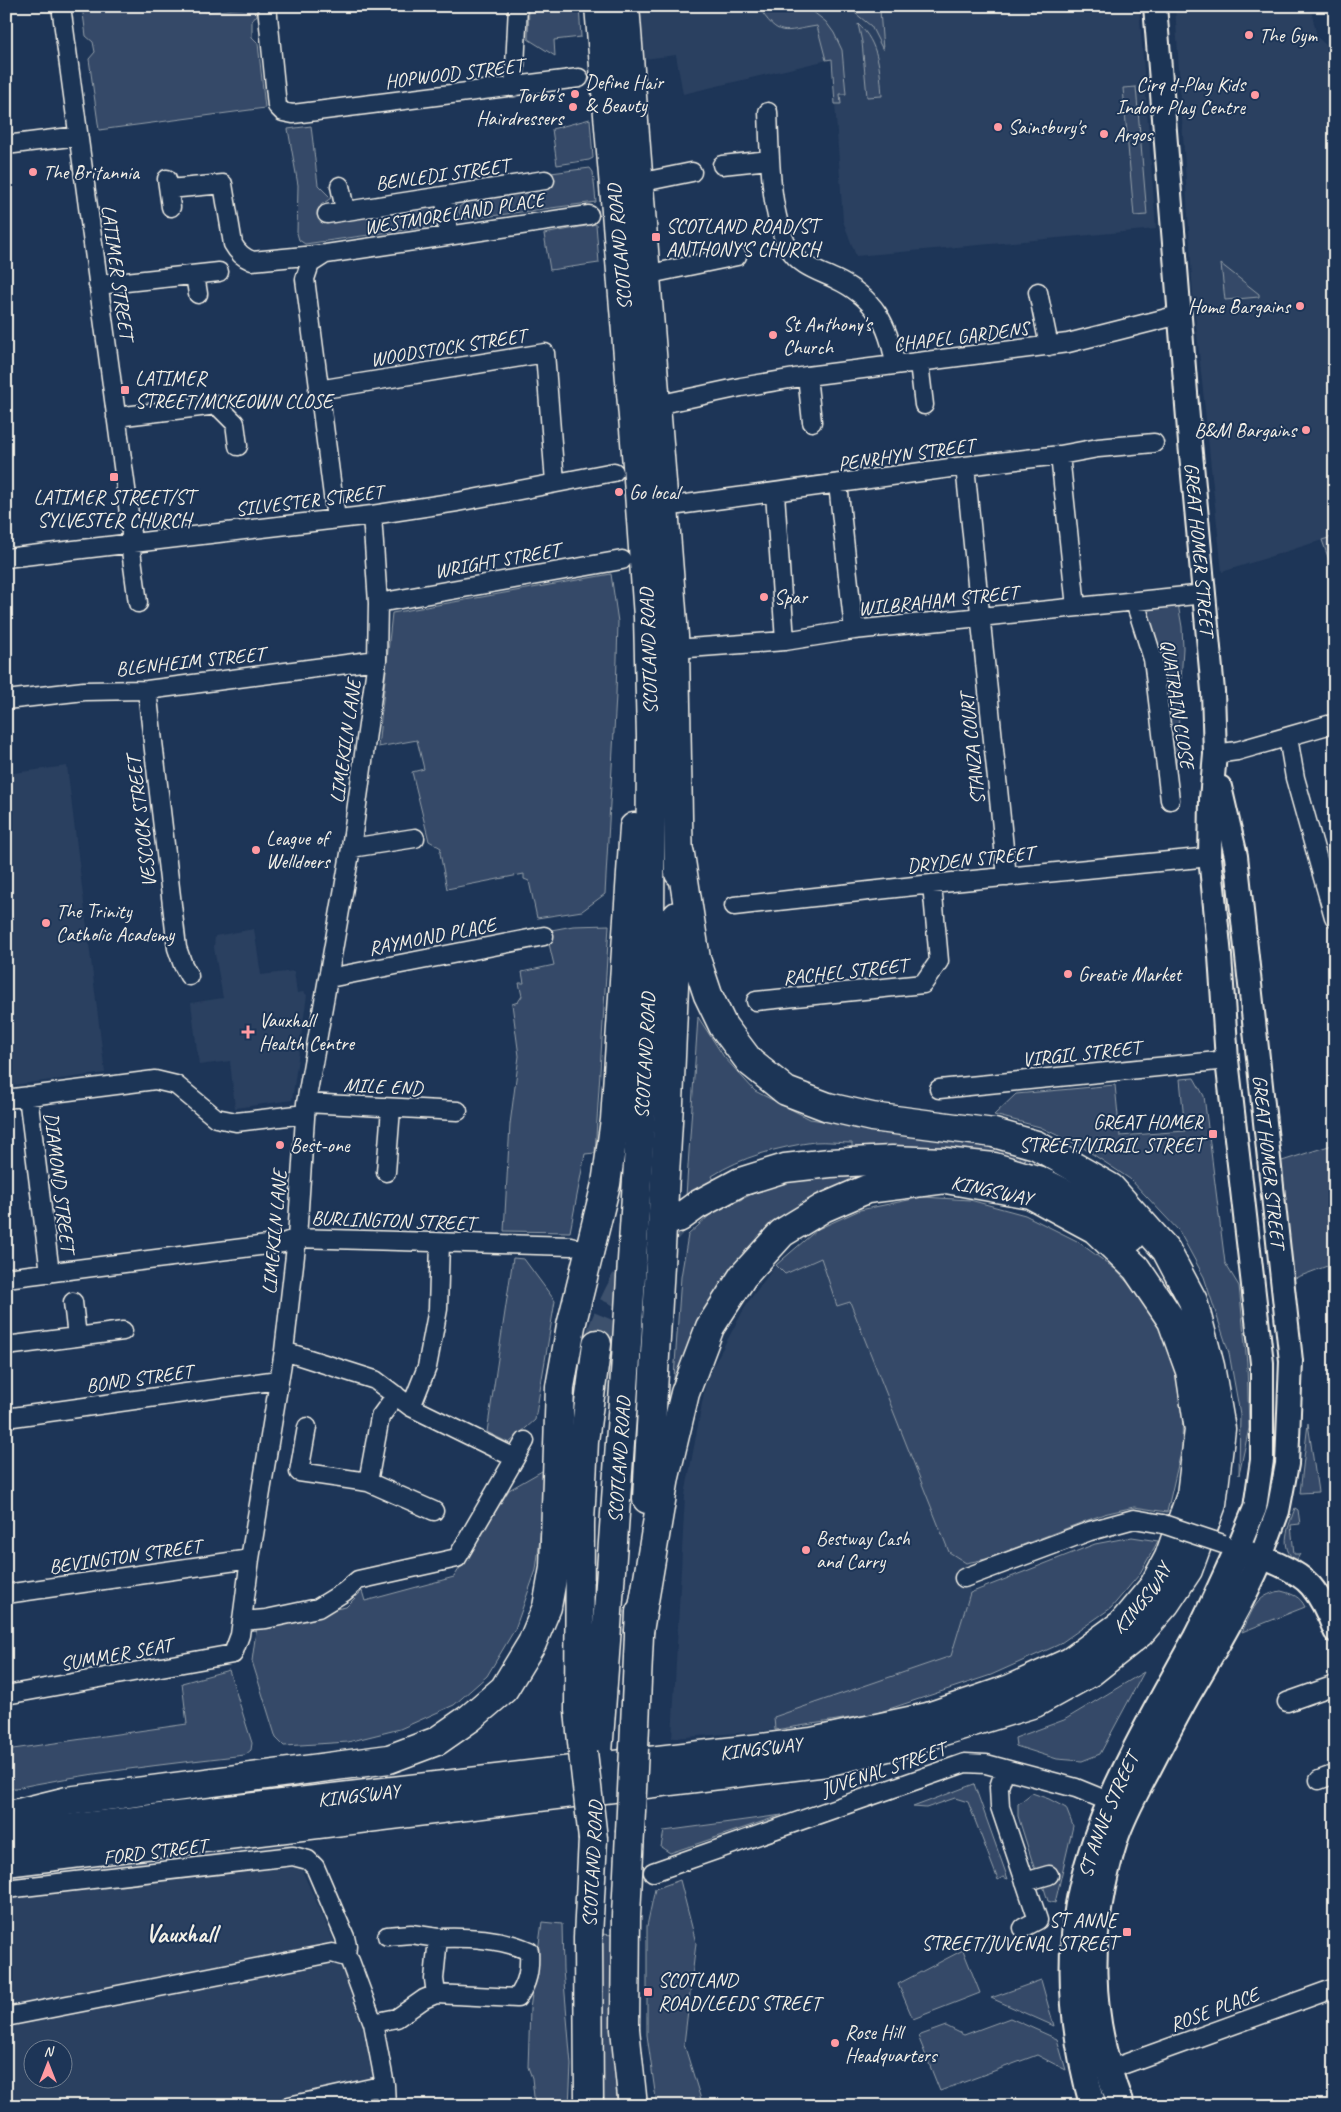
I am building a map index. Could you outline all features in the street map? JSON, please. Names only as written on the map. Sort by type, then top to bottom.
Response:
[{"type":"highway","name":"SCOTLAND ROAD","points":[[589,2106],[588,1926],[593,1839],[590,1752],[625,1369],[646,1026],[650,929],[651,737],[648,617],[599,6]]},
{"type":"highway","name":"SCOTLAND ROAD","points":[[625,6],[675,649],[680,854],[669,1113],[639,1631],[626,1916],[625,2029],[633,2106]]},
{"type":"highway","points":[[6,1816],[67,1801],[388,1759],[437,1741],[470,1718],[504,1689],[532,1643],[547,1607],[554,1568],[560,1388],[571,1326],[606,1184],[615,1120],[637,775],[651,737]]},
{"type":"highway","points":[[680,854],[696,959],[708,995],[723,1026],[750,1062],[786,1091],[828,1107],[872,1117],[994,1133],[1036,1145],[1111,1188],[1166,1250],[1193,1301],[1210,1366]]},
{"type":"highway","points":[[679,1218],[697,1205],[740,1182],[785,1168],[830,1163],[892,1160],[944,1162],[994,1167],[1040,1181],[1103,1212],[1153,1258],[1210,1366]]},
{"type":"highway","name":"KINGSWAY","points":[[6,1836],[812,1742],[928,1717],[1010,1689],[1070,1662],[1122,1624],[1153,1587],[1169,1557],[1191,1495],[1199,1430],[1190,1371],[1172,1321],[1136,1268],[1095,1230],[1030,1194],[946,1179],[867,1189],[823,1208],[782,1232],[743,1276],[710,1327],[685,1393],[667,1468],[639,1631]]},
{"type":"highway","points":[[590,1752],[579,1710],[580,1522],[584,1441],[598,1344]]},
{"type":"highway","name":"KINGSWAY","points":[[6,1862],[827,1762],[904,1743],[1035,1703],[1090,1672],[1140,1633],[1166,1603],[1188,1570],[1212,1504],[1221,1429],[1210,1366]]},
{"type":"main road","name":"ST ANNE STREET","points":[[1093,2106],[1083,2069],[1077,2033],[1073,1983],[1074,1940],[1078,1907],[1088,1865],[1120,1806],[1238,1608],[1241,1550]]},
{"type":"main road","name":"ST ANNE STREET","points":[[1120,1806],[1094,1939],[1094,1998],[1108,2070],[1121,2106]]},
{"type":"street","name":"LATIMER STREET","points":[[61,6],[127,496],[131,534],[130,543],[138,603]]},
{"type":"street","name":"HOPWOOD STREET","points":[[267,6],[277,106],[283,112],[293,114],[579,78]]},
{"type":"street","points":[[514,87],[518,6]]},
{"type":"street","name":"GREAT HOMER STREET","points":[[1155,6],[1213,691],[1215,759],[1211,799],[1210,858],[1228,1060],[1262,1363],[1262,1460],[1255,1508],[1241,1550]]},
{"type":"street","points":[[768,112],[770,160],[776,218],[789,249],[810,270],[834,278],[857,291],[881,317],[892,343],[895,365]]},
{"type":"street","points":[[6,145],[78,136]]},
{"type":"street","points":[[722,165],[770,160]]},
{"type":"street","points":[[638,183],[692,172]]},
{"type":"street","name":"BENLEDI STREET","points":[[327,214],[545,180]]},
{"type":"street","name":"WESTMORELAND PLACE","points":[[171,207],[168,184],[223,184],[234,244],[243,257],[252,261],[326,254],[588,214]]},
{"type":"street","points":[[340,186],[345,210]]},
{"type":"street","points":[[445,196],[448,236]]},
{"type":"street","points":[[326,254],[310,264],[305,279],[336,519]]},
{"type":"street","points":[[645,275],[737,256]]},
{"type":"street","points":[[98,285],[220,272]]},
{"type":"street","points":[[196,275],[198,294]]},
{"type":"street","points":[[1038,292],[1049,346]]},
{"type":"street","name":"CHAPEL GARDENS","points":[[657,405],[741,387],[807,376],[1049,346],[1086,339],[1180,315]]},
{"type":"street","name":"WOODSTOCK STREET","points":[[318,390],[545,353],[555,482]]},
{"type":"street","points":[[919,363],[924,405]]},
{"type":"street","points":[[807,376],[812,422]]},
{"type":"street","points":[[116,417],[217,405],[235,423],[238,446]]},
{"type":"street","name":"PENRHYN STREET","points":[[664,507],[965,466],[1060,456],[1098,448],[1154,443]]},
{"type":"street","points":[[1060,456],[1076,607]]},
{"type":"street","name":"STANZA COURT","points":[[965,466],[1007,877]]},
{"type":"street","name":"SILVESTER STREET","points":[[6,558],[372,515],[457,502],[614,472]]},
{"type":"street","points":[[838,484],[854,630]]},
{"type":"street","points":[[775,493],[785,641]]},
{"type":"street","name":"LIMEKILN LANE","points":[[234,1654],[240,1635],[250,1559],[284,1351],[297,1238],[306,1108],[351,848],[377,660],[378,603],[372,515]]},
{"type":"street","name":"WRIGHT STREET","points":[[378,603],[622,560]]},
{"type":"street","name":"WILBRAHAM STREET","points":[[675,649],[785,641],[854,630],[1205,594]]},
{"type":"street","name":"QUATRAIN CLOSE","points":[[1135,602],[1153,659],[1164,790]]},
{"type":"street","name":"BLENHEIM STREET","points":[[6,700],[84,691],[147,690],[377,660]]},
{"type":"street","name":"VESCOCK STREET","points":[[147,690],[177,948],[189,976]]},
{"type":"street","points":[[1215,759],[1335,723]]},
{"type":"street","points":[[1288,737],[1295,778],[1334,916]]},
{"type":"street","name":"GREAT HOMER STREET","points":[[1215,759],[1236,856],[1291,1361],[1287,1464],[1278,1511],[1241,1550]]},
{"type":"street","points":[[351,848],[415,838]]},
{"type":"street","name":"DRYDEN STREET","points":[[734,906],[932,884],[1210,858]]},
{"type":"street","name":"RACHEL STREET","points":[[756,1002],[923,984],[938,961],[932,884]]},
{"type":"street","name":"RAYMOND PLACE","points":[[329,978],[544,936]]},
{"type":"street","name":"VIRGIL STREET","points":[[940,1088],[1228,1060]]},
{"type":"street","name":"MILE END","points":[[6,1099],[155,1080],[176,1085],[216,1118],[236,1122],[306,1108],[458,1111]]},
{"type":"street","name":"DIAMOND STREET","points":[[28,1096],[50,1273]]},
{"type":"street","points":[[386,1172],[391,1109]]},
{"type":"street","name":"BURLINGTON STREET","points":[[6,1278],[283,1243],[297,1238],[356,1238],[440,1244],[571,1246]]},
{"type":"street","points":[[411,1407],[426,1367],[438,1309],[440,1244]]},
{"type":"street","points":[[72,1302],[77,1337]]},
{"type":"street","points":[[6,1346],[123,1331]]},
{"type":"street","points":[[284,1351],[375,1380],[411,1407],[515,1458]]},
{"type":"street","name":"BOND STREET","points":[[6,1418],[278,1380]]},
{"type":"street","points":[[368,1482],[380,1418],[396,1395]]},
{"type":"street","points":[[307,1427],[299,1472],[368,1482],[434,1511]]},
{"type":"street","points":[[242,1621],[266,1619],[318,1608],[344,1592],[358,1580],[457,1558],[525,1441]]},
{"type":"street","points":[[964,1578],[1090,1531],[1134,1519],[1163,1524],[1241,1550],[1297,1575],[1311,1586],[1330,1606],[1335,1631]]},
{"type":"street","name":"BEVINGTON STREET","points":[[6,1594],[250,1559]]},
{"type":"street","name":"SUMMER SEAT","points":[[6,1695],[234,1654]]},
{"type":"street","points":[[1287,1702],[1335,1685]]},
{"type":"street","name":"JUVENAL STREET","points":[[653,1872],[965,1763],[986,1764],[1076,1788],[1120,1806]]},
{"type":"street","points":[[1005,1769],[999,1787],[1000,1807],[1038,1920],[1023,1928]]},
{"type":"street","name":"FORD STREET","points":[[6,1890],[293,1856],[308,1860],[315,1866],[345,1936],[347,1946],[346,1957]]},
{"type":"street","points":[[1026,1882],[1049,1875]]},
{"type":"street","points":[[373,2023],[398,2018],[424,1999],[436,1994],[517,1998],[525,1987],[529,1975],[529,1951],[512,1944],[458,1937],[438,1938],[411,1934],[387,1936]]},
{"type":"street","points":[[436,1994],[434,1979],[438,1938]]},
{"type":"street","points":[[6,2017],[332,1953],[346,1957],[353,1968],[373,2023],[389,2100],[290,2106]]},
{"type":"street","name":"ROSE PLACE","points":[[1108,2070],[1335,1988]]},
{"type":"shaded area","points":[[82,6],[195,6],[205,12],[256,7],[257,15],[252,21],[252,37],[258,43],[265,108],[99,130],[89,59],[95,52],[93,42],[86,36]]},
{"type":"shaded area","points":[[529,6],[579,6],[581,37],[554,40],[555,56],[528,39]]},
{"type":"shaded area","points":[[639,6],[1139,6],[1156,229],[856,256],[843,221],[832,59],[683,94],[676,55],[644,59]]},
{"type":"shaded area","points":[[758,6],[806,6],[826,22],[842,50],[846,94],[840,94],[841,104],[835,104],[832,59],[826,60],[817,26],[789,31],[777,28],[771,24]]},
{"type":"shaded area","points":[[1175,6],[1310,6],[1317,37],[1335,53],[1335,536],[1222,572],[1193,295]]},
{"type":"shaded area","points":[[880,10],[883,50],[871,26],[855,13]]},
{"type":"shaded area","points":[[858,24],[865,31],[877,57],[882,96],[867,97],[862,42]]},
{"type":"shaded area","points":[[1136,87],[1147,215],[1134,216],[1123,88]]},
{"type":"shaded area","points":[[590,119],[593,158],[557,165],[552,129]]},
{"type":"shaded area","points":[[311,126],[318,185],[331,198],[321,205],[320,211],[427,204],[435,212],[435,221],[426,227],[305,244],[299,240],[297,233],[298,185],[288,129]]},
{"type":"shaded area","points":[[590,168],[593,172],[596,202],[469,219],[463,219],[459,212],[459,207],[466,202],[467,198],[552,185],[551,173]]},
{"type":"shaded area","points":[[596,224],[599,263],[550,270],[544,234]]},
{"type":"shaded area","points":[[1221,264],[1259,294],[1259,297],[1225,300]]},
{"type":"shaded area","points":[[1335,536],[1335,577],[1322,540]]},
{"type":"shaded area","points":[[611,574],[618,622],[605,894],[582,911],[537,918],[529,881],[524,879],[524,874],[447,889],[440,853],[441,848],[429,841],[412,772],[424,769],[417,740],[378,747],[392,613]]},
{"type":"shaded area","points":[[1178,604],[1183,648],[1174,799],[1142,607]]},
{"type":"shaded area","name":"The Trinity Catholic Academy","points":[[67,766],[105,1073],[6,1086],[6,774]]},
{"type":"shaded area","points":[[609,925],[595,1153],[585,1154],[570,1232],[504,1231],[510,1124],[519,1056],[512,1004],[518,1002],[522,996],[519,983],[524,983],[522,972],[554,965],[546,931],[573,926]]},
{"type":"shaded area","name":"Vauxhall Health Centre","points":[[254,929],[261,975],[294,971],[297,993],[303,992],[307,995],[292,1100],[235,1108],[230,1061],[199,1065],[191,1003],[223,998],[214,948],[215,936]]},
{"type":"shaded area","points":[[698,1017],[724,1057],[755,1091],[810,1119],[970,1143],[1002,1150],[1025,1158],[1024,1161],[950,1147],[852,1148],[852,1143],[814,1142],[774,1150],[735,1163],[712,1176],[714,1180],[686,1196]]},
{"type":"shaded area","points":[[1194,1078],[1204,1096],[1225,1263],[1239,1286],[1247,1363],[1249,1428],[1239,1475],[1240,1414],[1229,1353],[1204,1277],[1179,1231],[1130,1179],[1082,1147],[1040,1127],[994,1115],[1016,1094],[1115,1085],[1120,1136],[1185,1131],[1180,1079]]},
{"type":"shaded area","points":[[1335,1144],[1335,1263],[1290,1280],[1279,1162]]},
{"type":"shaded area","points":[[900,1171],[786,1220],[672,1407],[681,1277],[688,1235],[711,1214],[773,1184],[826,1173]]},
{"type":"shaded area","points":[[923,1197],[970,1200],[1025,1215],[1077,1241],[1115,1269],[1149,1306],[1170,1350],[1183,1398],[1182,1448],[1167,1512],[1134,1507],[1104,1514],[986,1559],[966,1563],[949,1552],[850,1302],[837,1306],[821,1258],[785,1274],[776,1265],[818,1229],[860,1210]]},
{"type":"shaded area","points":[[513,1258],[524,1259],[555,1301],[535,1420],[509,1443],[487,1432]]},
{"type":"shaded area","points":[[821,1258],[837,1305],[850,1301],[949,1552],[966,1563],[970,1593],[951,1656],[774,1717],[775,1730],[672,1738],[685,1495],[707,1377],[748,1302],[776,1265],[785,1274]]},
{"type":"shaded area","points":[[1308,1423],[1318,1492],[1300,1493]]},
{"type":"shaded area","points":[[549,1467],[536,1570],[515,1629],[487,1676],[454,1705],[400,1729],[348,1742],[284,1746],[276,1738],[252,1661],[257,1624],[346,1607],[362,1591],[365,1601],[454,1577],[509,1490]]},
{"type":"shaded area","points":[[1295,1508],[1298,1510],[1300,1524],[1291,1525],[1294,1554],[1300,1554],[1296,1561],[1287,1549],[1286,1543],[1286,1536]]},
{"type":"shaded area","points":[[1132,1537],[1158,1541],[1139,1575],[1111,1608],[1058,1645],[991,1675],[874,1714],[775,1730],[774,1717],[951,1656],[970,1593],[1095,1544]]},
{"type":"shaded area","points":[[1281,1591],[1298,1598],[1305,1607],[1242,1632],[1252,1610],[1260,1600],[1272,1593]]},
{"type":"shaded area","points":[[229,1670],[252,1743],[251,1750],[245,1755],[95,1774],[6,1790],[6,1750],[187,1724],[182,1683]]},
{"type":"shaded area","points":[[1144,1672],[1100,1754],[1082,1761],[1057,1759],[1016,1746],[1015,1738],[1064,1720]]},
{"type":"shaded area","points":[[974,1784],[1008,1879],[1003,1877],[998,1880],[968,1802],[955,1798],[926,1808],[913,1807]]},
{"type":"shaded area","points":[[1032,1793],[1066,1808],[1073,1826],[1055,1903],[1048,1901],[1041,1872],[1034,1867],[1018,1816],[1018,1804]]},
{"type":"shaded area","points":[[782,1815],[670,1853],[661,1847],[664,1831]]},
{"type":"shaded area","points":[[289,1842],[335,1943],[363,2029],[374,2084],[270,2106],[6,2106],[6,1877]]},
{"type":"shaded area","points":[[680,1880],[696,1943],[684,2044],[703,2106],[657,2106],[647,2035],[647,1926],[655,1889]]},
{"type":"shaded area","points":[[542,1922],[562,1924],[563,1970],[571,2065],[569,2106],[535,2106],[532,2078],[528,2067],[530,2009]]},
{"type":"shaded area","points":[[602,1934],[613,1935],[613,2024],[617,2106],[602,2106],[600,1988]]},
{"type":"shaded area","points":[[963,1950],[980,1993],[913,2019],[898,1984]]},
{"type":"shaded area","points":[[1041,1980],[1054,2026],[991,1998]]},
{"type":"shaded area","points":[[1010,2018],[1057,2039],[1066,2070],[1037,2055],[940,2091],[918,2036],[946,2026],[964,2035]]},
{"type":"tunnel","points":[[597,1344],[620,1291],[634,1267],[673,1224]]},
{"type":"place","name":"The Gym","points":[[1249,35]]},
{"type":"place","name":"Define Hair & Beauty","points":[[575,94]]},
{"type":"place","name":"Cirq d-Play Kids Indoor Play Centre","points":[[1255,95]]},
{"type":"place","name":"Torbo's Hairdressers","points":[[573,107]]},
{"type":"place","name":"Sainsbury's","points":[[998,127]]},
{"type":"place","name":"Argos","points":[[1104,134]]},
{"type":"place","name":"The Britannia","points":[[33,172]]},
{"type":"place","name":"SCOTLAND ROAD/ST ANTHONY'S CHURCH","points":[[656,237]]},
{"type":"place","name":"Home Bargains","points":[[1300,306]]},
{"type":"place","name":"St Anthony's Church","points":[[773,335]]},
{"type":"place","name":"LATIMER STREET/MCKEOWN CLOSE","points":[[125,390]]},
{"type":"place","name":"B&M Bargains","points":[[1306,430]]},
{"type":"place","name":"LATIMER STREET/ST SYLVESTER CHURCH","points":[[114,477]]},
{"type":"place","name":"Go local","points":[[619,492]]},
{"type":"place","name":"Spar","points":[[764,597]]},
{"type":"place","name":"League of Welldoers","points":[[256,850]]},
{"type":"place","name":"The Trinity Catholic Academy","points":[[46,923]]},
{"type":"place","name":"Greatie Market","points":[[1068,974]]},
{"type":"place","name":"Vauxhall Health Centre","points":[[248,1032]]},
{"type":"place","name":"GREAT HOMER STREET/VIRGIL STREET","points":[[1213,1134]]},
{"type":"place","name":"Best-one","points":[[280,1145]]},
{"type":"place","name":"Bestway Cash and Carry","points":[[806,1550]]},
{"type":"place","name":"ST ANNE STREET/JUVENAL STREET","points":[[1127,1932]]},
{"type":"place","name":"SCOTLAND ROAD/LEEDS STREET","points":[[648,1992]]},
{"type":"place","name":"Rose Hill Headquarters","points":[[835,2043]]},
{"type":"district","name":"Vauxhall","points":[[181,1933]]}]
